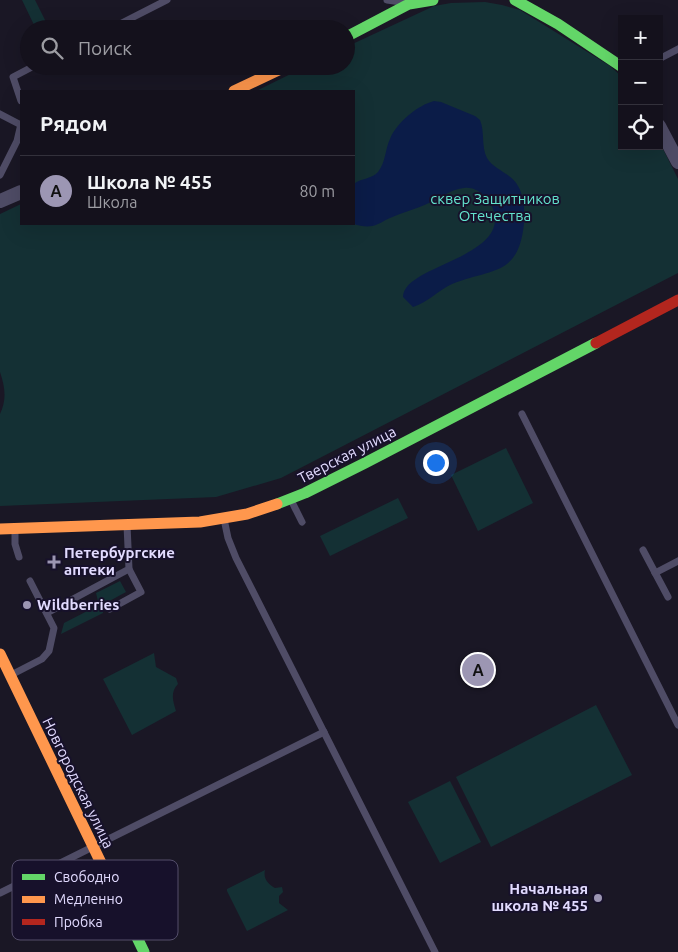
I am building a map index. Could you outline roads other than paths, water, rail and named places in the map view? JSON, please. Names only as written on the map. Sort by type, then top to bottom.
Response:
[{"type":"street","points":[[355,32],[409,4],[433,0]]},
{"type":"street","points":[[515,0],[558,24],[618,64]]},
{"type":"street","points":[[236,90],[268,75]]},
{"type":"street","points":[[663,134],[678,162]]},
{"type":"street","points":[[0,201],[20,192]]},
{"type":"street","name":"Тверская улица","points":[[0,530],[200,522],[247,514],[291,500],[678,300]]},
{"type":"street","name":"Новгородская улица","points":[[0,654],[98,860]]},
{"type":"street","name":"Новгородская улица","points":[[138,940],[144,952]]},
{"type":"lane","points":[[128,20],[167,0]]},
{"type":"lane","points":[[387,0],[409,4]]},
{"type":"lane","points":[[663,57],[678,49]]},
{"type":"lane","points":[[20,73],[13,77],[20,98]]},
{"type":"lane","points":[[0,114],[20,124]]},
{"type":"lane","points":[[0,175],[17,141],[20,128]]},
{"type":"lane","points":[[522,414],[678,725]]},
{"type":"lane","points":[[291,500],[302,522]]},
{"type":"lane","points":[[224,519],[233,551],[433,951]]},
{"type":"lane","points":[[110,609],[141,592],[128,569],[126,525]]},
{"type":"lane","points":[[15,529],[15,544],[19,557]]},
{"type":"lane","points":[[642,550],[668,597]]},
{"type":"lane","points":[[655,573],[678,561]]},
{"type":"lane","points":[[47,613],[128,569]]},
{"type":"lane","points":[[10,676],[42,659],[49,651],[54,628],[30,581]]},
{"type":"lane","points":[[66,860],[324,732]]},
{"type":"lane","points":[[0,893],[12,887]]},
{"type":"water","points":[[434,101],[441,102],[475,116],[480,120],[487,158],[494,166],[515,182],[522,194],[524,223],[516,253],[509,262],[491,272],[452,284],[423,303],[413,307],[403,297],[408,286],[436,268],[472,250],[487,239],[494,226],[493,209],[489,201],[478,191],[469,188],[455,190],[375,225],[355,224],[355,184],[378,172],[383,164],[390,139],[397,127],[421,106]]},
{"type":"place","name":"Петербургские аптеки","points":[[54,562]]},
{"type":"place","name":"Wildberries","points":[[27,605]]},
{"type":"place","name":"Школа № 455","points":[[478,670]]},
{"type":"place","name":"Начальная школа № 455","points":[[598,898]]},
{"type":"park label","name":"сквер Защитников Отечества","points":[[495,208]]}]
